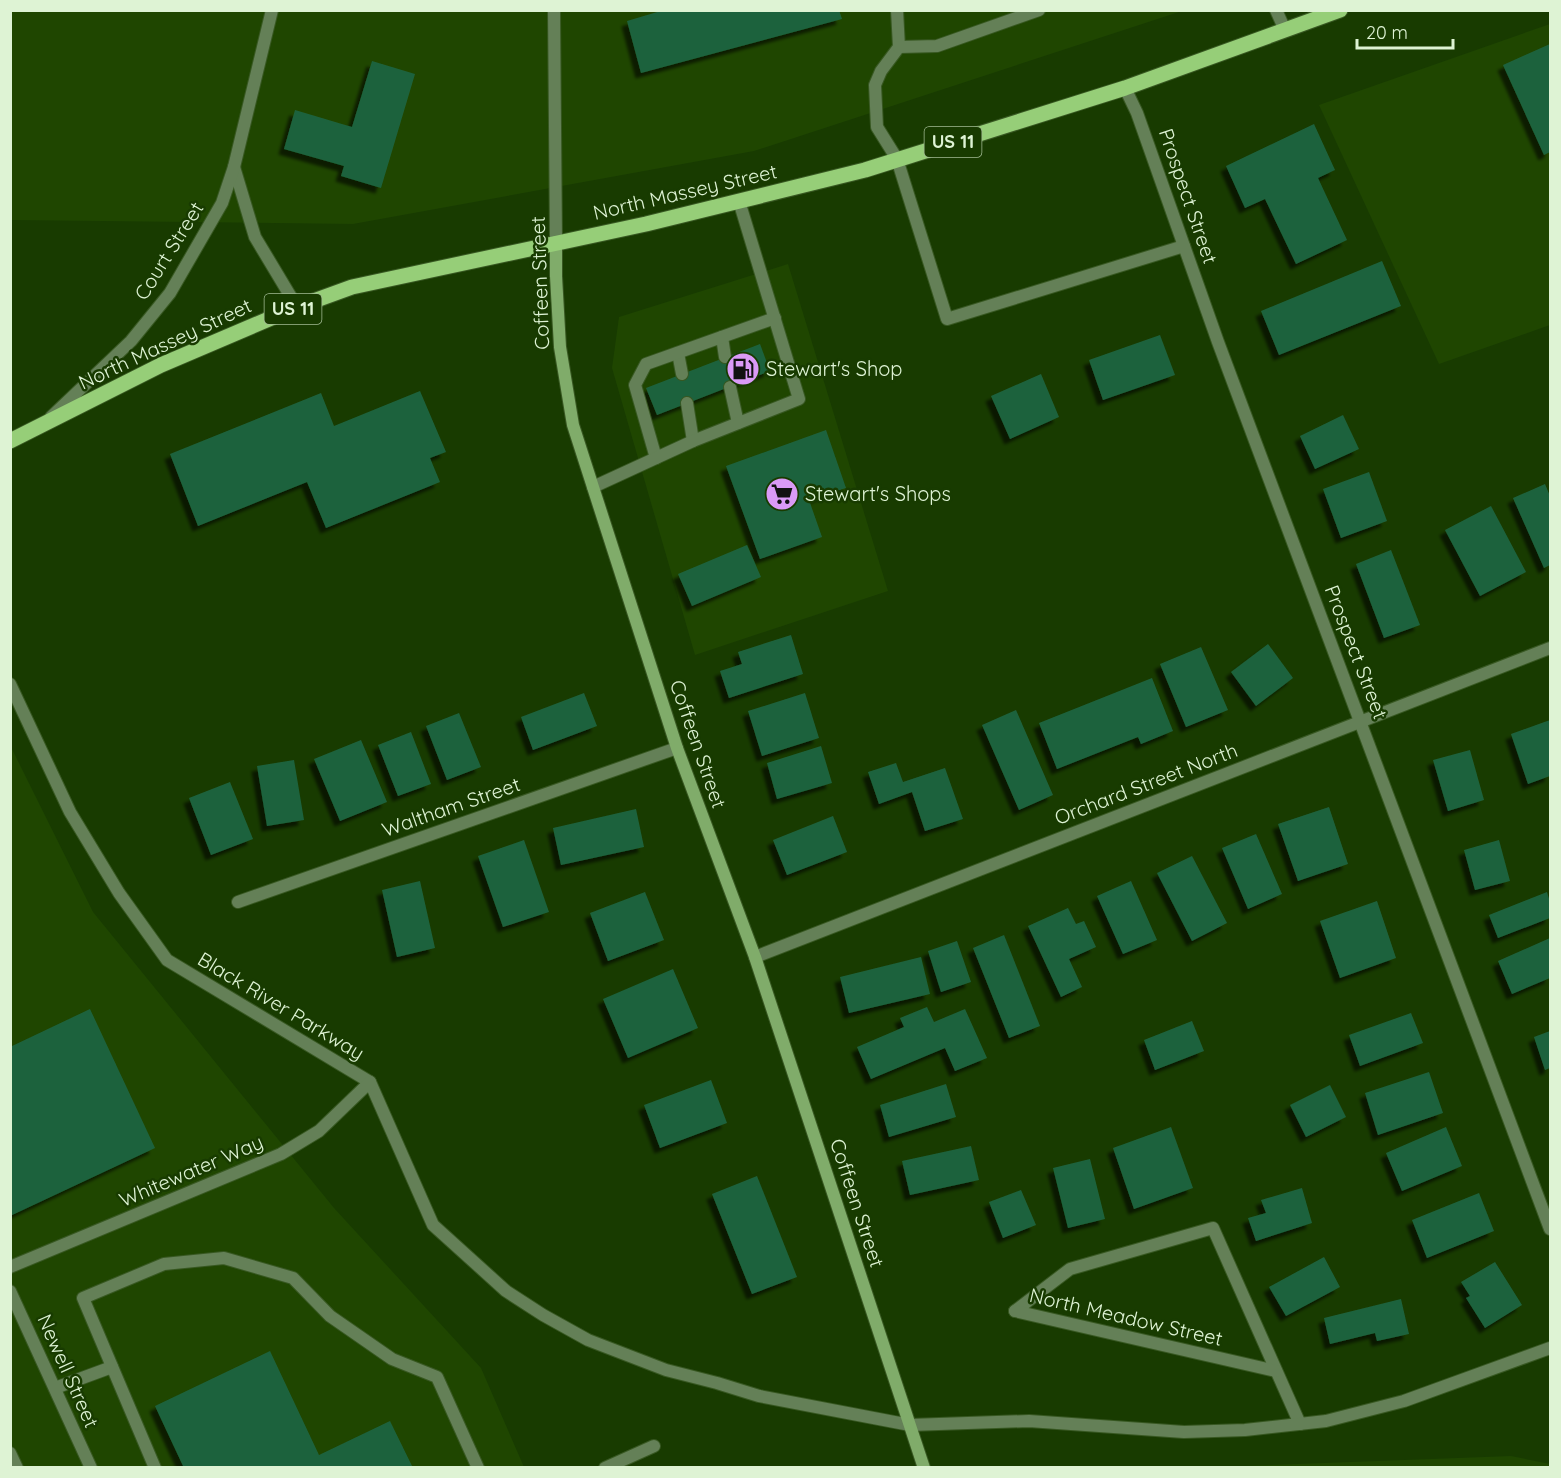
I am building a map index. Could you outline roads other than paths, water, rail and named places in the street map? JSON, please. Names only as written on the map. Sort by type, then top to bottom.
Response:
[{"type":"main road","name":"North Massey Street","points":[[45,423],[161,365],[297,307],[352,287],[646,224],[865,170],[1125,88],[1340,10]]},
{"type":"main road","name":"Coffeen Street","points":[[556,242],[560,347],[573,425],[677,748],[755,957],[924,1467]]},
{"type":"main road","name":"US 11","points":[[10,441],[45,423]]},
{"type":"street","name":"Court Street","points":[[45,423],[130,341],[170,293],[222,203],[234,167],[272,10]]},
{"type":"street","name":"Coffeen Street","points":[[554,10],[556,242]]},
{"type":"street","points":[[897,10],[899,47],[881,71],[875,85],[877,127],[897,159],[947,319],[1184,246]]},
{"type":"street","points":[[899,47],[937,46],[1039,10]]},
{"type":"street","points":[[1276,10],[1285,30]]},
{"type":"street","name":"Prospect Street","points":[[1125,88],[1137,113],[1218,342],[1551,1229]]},
{"type":"street","points":[[234,167],[255,237],[297,307]]},
{"type":"street","points":[[593,487],[693,441],[800,399],[739,201]]},
{"type":"street","points":[[656,458],[635,385],[646,364],[775,318]]},
{"type":"street","points":[[722,337],[725,357]]},
{"type":"street","points":[[678,353],[682,374]]},
{"type":"street","points":[[730,387],[738,423]]},
{"type":"street","points":[[687,403],[693,441]]},
{"type":"street","name":"Orchard Street North","points":[[755,957],[1551,648]]},
{"type":"street","name":"Black River Parkway","points":[[10,684],[70,812],[119,893],[167,960],[370,1082],[433,1225],[506,1291],[543,1315],[588,1340],[666,1370],[759,1396],[910,1425],[1029,1421],[1184,1432],[1245,1430],[1300,1424]]},
{"type":"street","name":"Waltham Street","points":[[238,902],[677,748]]},
{"type":"street","name":"Whitewater Way","points":[[10,1268],[281,1154],[319,1131],[370,1082]]},
{"type":"street","name":"North Meadow Street","points":[[1276,1371],[1015,1311],[1070,1269],[1213,1228],[1300,1424]]},
{"type":"street","points":[[155,1467],[83,1298],[164,1264],[224,1258],[293,1278],[330,1316],[392,1359],[437,1377],[478,1467]]},
{"type":"street","name":"Newell Street","points":[[10,1291],[91,1467]]},
{"type":"street","points":[[1300,1424],[1326,1421],[1404,1401],[1551,1348]]},
{"type":"street","points":[[55,1388],[112,1367]]},
{"type":"street","points":[[605,1467],[654,1446]]},
{"type":"street","points":[[10,1453],[17,1467]]},
{"type":"place","name":"Stewart's Shop","points":[[743,369]]},
{"type":"place","name":"Stewart's Shops","points":[[782,494]]}]
